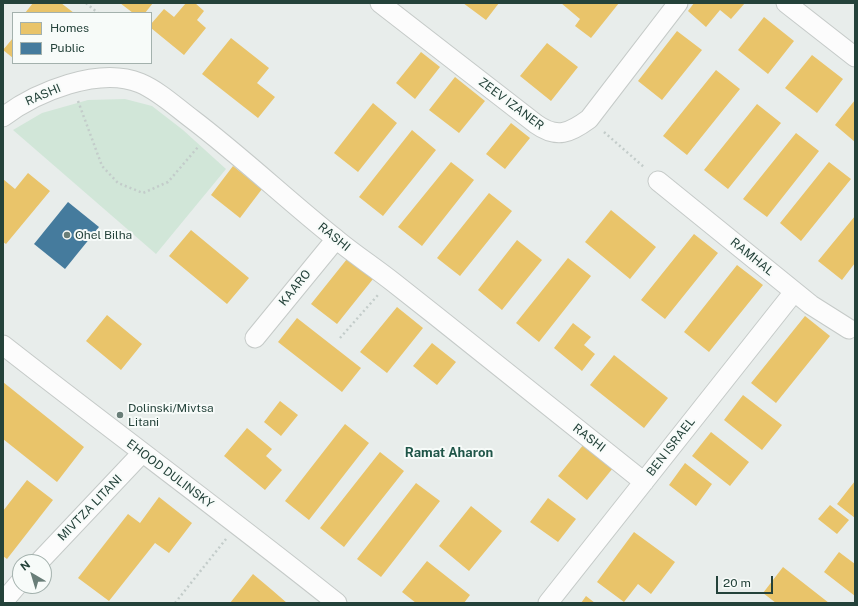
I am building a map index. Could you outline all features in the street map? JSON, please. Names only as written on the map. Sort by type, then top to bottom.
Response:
[{"type":"street","name":"ZEEV IZANER","points":[[380,3],[545,131],[565,133],[576,128],[589,118],[678,3]]},
{"type":"street","points":[[786,3],[855,57]]},
{"type":"street","name":"RASHI","points":[[3,117],[19,105],[57,88],[72,84],[98,79],[119,78],[140,83],[164,98],[210,133],[336,239],[391,280],[644,482]]},
{"type":"street","name":"RAMHAL","points":[[658,181],[810,306],[849,329]]},
{"type":"street","name":"KAARO","points":[[255,338],[336,239]]},
{"type":"street","name":"BEN ISRAEL","points":[[548,603],[794,292]]},
{"type":"street","name":"EHOOD DULINSKY","points":[[3,345],[142,453],[238,524],[337,603]]},
{"type":"street","name":"MIVTZA LITANI","points":[[47,554],[142,453]]},
{"type":"street","points":[[3,602],[12,591]]},
{"type":"path","points":[[86,3],[97,12]]},
{"type":"path","points":[[72,84],[102,166],[118,183],[143,193],[168,182],[210,133]]},
{"type":"path","points":[[589,118],[658,181]]},
{"type":"path","points":[[340,338],[391,280]]},
{"type":"path","points":[[175,603],[238,524]]},
{"type":"green space","points":[[125,99],[152,106],[183,130],[226,169],[156,254],[13,130],[42,113],[88,100]]},
{"type":"building: Homes","points":[[33,3],[61,3],[73,12],[26,12]]},
{"type":"building: Homes","points":[[120,3],[153,3],[146,12],[132,12]]},
{"type":"building: Homes","points":[[186,3],[195,3],[204,11],[197,20],[206,28],[184,55],[152,29],[152,23],[164,9],[174,17]]},
{"type":"building: Homes","points":[[463,3],[499,3],[486,20]]},
{"type":"building: Homes","points":[[561,3],[619,3],[591,38],[575,26],[580,19]]},
{"type":"building: Homes","points":[[694,3],[745,3],[731,19],[720,10],[706,27],[688,11]]},
{"type":"building: Homes","points":[[764,17],[794,41],[768,74],[738,50]]},
{"type":"building: Homes","points":[[677,31],[702,50],[662,100],[638,81]]},
{"type":"building: Homes","points":[[231,38],[269,68],[257,83],[275,97],[258,118],[202,74]]},
{"type":"building: Homes","points":[[12,39],[12,57],[3,50]]},
{"type":"building: Homes","points":[[547,43],[578,67],[551,101],[520,76]]},
{"type":"building: Homes","points":[[421,52],[440,67],[415,99],[396,83]]},
{"type":"building: Homes","points":[[812,55],[843,79],[817,113],[785,88]]},
{"type":"building: Homes","points":[[716,70],[740,89],[687,155],[663,136]]},
{"type":"building: Homes","points":[[455,77],[485,101],[459,133],[429,110]]},
{"type":"building: Homes","points":[[855,100],[855,142],[835,125]]},
{"type":"building: Homes","points":[[373,103],[397,123],[358,172],[334,153]]},
{"type":"building: Homes","points":[[757,104],[781,123],[728,189],[704,170]]},
{"type":"building: Homes","points":[[511,123],[530,138],[505,169],[486,154]]},
{"type":"building: Homes","points":[[412,130],[436,150],[383,216],[359,197]]},
{"type":"building: Homes","points":[[796,133],[819,151],[767,217],[743,199]]},
{"type":"building: Homes","points":[[451,162],[474,180],[422,246],[398,227]]},
{"type":"building: Homes","points":[[829,162],[851,179],[801,241],[780,223]]},
{"type":"building: Homes","points":[[233,166],[262,189],[240,218],[211,195]]},
{"type":"building: Homes","points":[[28,173],[50,191],[6,244],[3,242],[3,179],[15,189]]},
{"type":"building: Homes","points":[[489,193],[512,211],[460,276],[437,258]]},
{"type":"building: Homes","points":[[611,210],[656,247],[630,279],[585,242]]},
{"type":"building: Homes","points":[[855,216],[855,263],[842,280],[818,261]]},
{"type":"building: Homes","points":[[191,230],[249,278],[227,304],[169,256]]},
{"type":"building: Homes","points":[[694,234],[718,253],[665,319],[641,300]]},
{"type":"building: Homes","points":[[517,240],[542,260],[502,310],[478,290]]},
{"type":"building: Homes","points":[[568,258],[591,276],[539,342],[516,323]]},
{"type":"building: Homes","points":[[347,259],[373,279],[337,324],[311,304]]},
{"type":"building: Homes","points":[[737,265],[763,285],[709,352],[684,332]]},
{"type":"building: Homes","points":[[397,307],[423,328],[387,373],[360,352]]},
{"type":"building: Homes","points":[[107,315],[142,344],[121,370],[86,341]]},
{"type":"building: Homes","points":[[805,316],[830,336],[776,403],[751,383]]},
{"type":"building: Homes","points":[[297,318],[361,368],[342,392],[278,342]]},
{"type":"building: Homes","points":[[573,323],[591,337],[584,345],[595,354],[582,371],[554,348]]},
{"type":"building: Homes","points":[[432,343],[456,362],[437,385],[413,366]]},
{"type":"building: Homes","points":[[614,355],[668,398],[644,428],[590,385]]},
{"type":"building: Homes","points":[[3,382],[84,447],[57,482],[3,439]]},
{"type":"building: Homes","points":[[743,395],[782,425],[762,450],[724,420]]},
{"type":"building: Homes","points":[[280,401],[298,415],[281,436],[264,422]]},
{"type":"building: Homes","points":[[345,424],[369,443],[309,520],[285,501]]},
{"type":"building: Homes","points":[[247,428],[272,449],[266,456],[282,470],[265,490],[224,456]]},
{"type":"building: Homes","points":[[711,432],[749,462],[730,486],[692,456]]},
{"type":"building: Homes","points":[[584,444],[613,468],[587,500],[558,476]]},
{"type":"building: Homes","points":[[380,452],[404,471],[344,547],[320,528]]},
{"type":"building: Homes","points":[[685,463],[712,484],[696,506],[669,485]]},
{"type":"building: Homes","points":[[27,480],[53,500],[7,559],[3,556],[3,511]]},
{"type":"building: Homes","points":[[855,481],[855,518],[837,504]]},
{"type":"building: Homes","points":[[416,483],[440,501],[381,577],[357,559]]},
{"type":"building: Homes","points":[[159,497],[192,523],[169,553],[155,543],[109,601],[78,578],[128,514],[140,523]]},
{"type":"building: Homes","points":[[548,498],[576,519],[558,542],[530,522]]},
{"type":"building: Homes","points":[[830,505],[849,520],[837,534],[818,519]]},
{"type":"building: Homes","points":[[471,506],[502,531],[469,571],[439,546]]},
{"type":"building: Homes","points":[[634,532],[675,562],[651,594],[638,584],[624,602],[597,582]]},
{"type":"building: Homes","points":[[839,552],[855,564],[855,596],[824,572]]},
{"type":"building: Homes","points":[[427,561],[470,595],[464,603],[416,603],[402,592]]},
{"type":"building: Homes","points":[[783,567],[829,603],[776,603],[763,593]]},
{"type":"building: Homes","points":[[253,574],[272,590],[287,603],[230,603]]},
{"type":"building: Homes","points":[[586,596],[595,603],[581,603]]},
{"type":"building: Public","name":"Ohel Bilha","points":[[68,202],[99,227],[65,269],[34,244]]},
{"type":"place","name":"Ohel Bilha","points":[[67,235]]},
{"type":"place","name":"Dolinski/Mivtsa Litani","points":[[120,415]]},
{"type":"district","name":"Ramat Aharon","points":[[449,453]]}]
